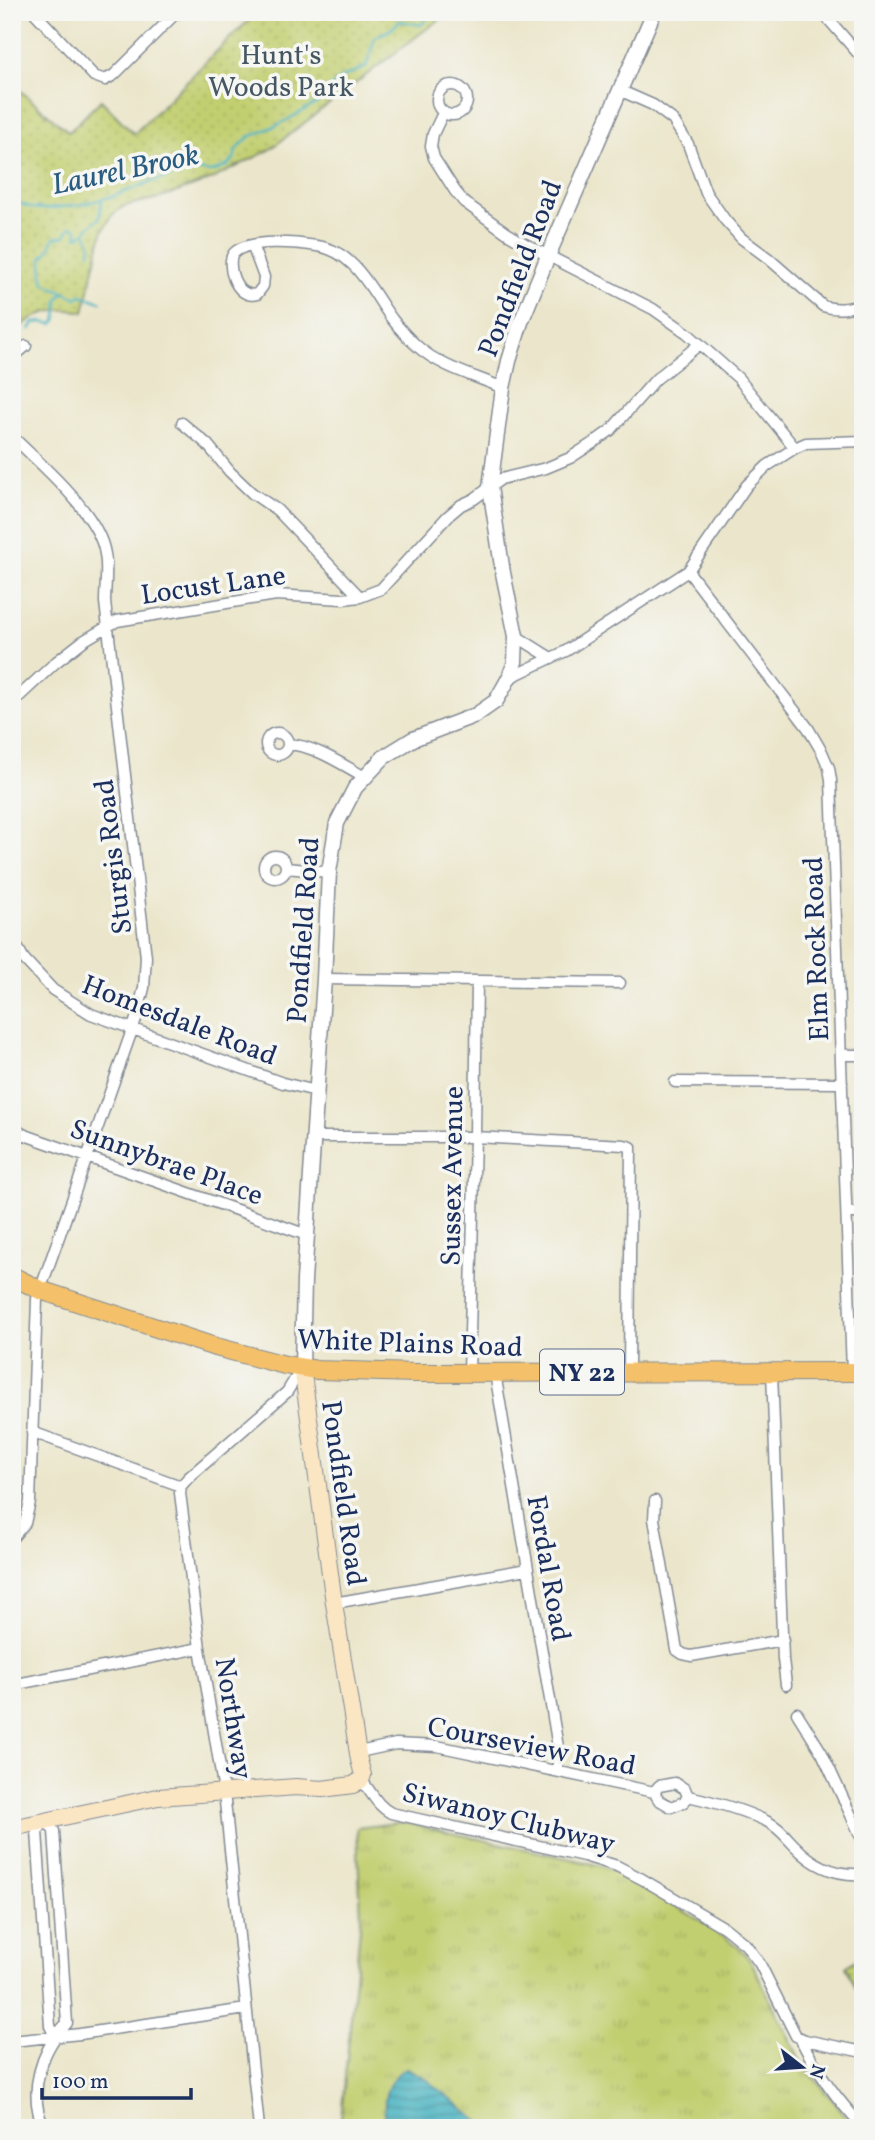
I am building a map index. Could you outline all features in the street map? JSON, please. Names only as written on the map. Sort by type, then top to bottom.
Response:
[{"type":"main road","name":"White Plains Road","points":[[12,1276],[40,1290],[235,1353],[302,1367],[368,1372],[470,1373],[857,1372]]},
{"type":"main road","name":"Pondfield Road","points":[[302,1367],[334,1603],[363,1769],[361,1780]]},
{"type":"main road","points":[[296,1787],[318,1780],[342,1777],[354,1768],[359,1756]]},
{"type":"main road","points":[[12,1828],[158,1797],[296,1787],[322,1789],[355,1785],[361,1780]]},
{"type":"street","points":[[34,12],[94,76],[105,80],[114,75],[177,12]]},
{"type":"street","points":[[822,12],[863,59]]},
{"type":"street","name":"Pondfield Road","points":[[302,1367],[307,1235],[330,872],[337,823],[355,788],[384,757],[413,739],[476,715],[496,701],[509,678],[515,662],[516,636],[490,487],[503,388],[521,322],[652,13]]},
{"type":"street","points":[[619,90],[653,105],[673,120],[688,144],[700,180],[712,203],[741,238],[823,306],[845,309],[863,304]]},
{"type":"street","points":[[443,113],[433,134],[431,146],[434,158],[464,202],[507,233],[653,309],[738,377],[795,448]]},
{"type":"street","points":[[252,246],[284,243],[318,246],[343,256],[356,268],[394,321],[418,347],[437,360],[503,388]]},
{"type":"street","name":"Locust Lane","points":[[12,703],[57,662],[117,621],[276,595],[343,599],[360,597],[381,589],[447,516],[502,479],[546,468],[570,458],[593,443],[611,430],[656,379],[700,344]]},
{"type":"street","points":[[12,358],[26,346]]},
{"type":"street","points":[[182,423],[207,444],[252,493],[276,510],[360,597]]},
{"type":"street","name":"Sturgis Road","points":[[12,436],[69,494],[95,526],[106,555],[105,602],[146,957],[144,988],[133,1030],[37,1299],[28,1513],[21,1529],[12,1538]]},
{"type":"street","points":[[509,678],[566,651],[688,570],[747,485],[767,466],[806,443],[863,440]]},
{"type":"street","name":"Elm Rock Road","points":[[688,570],[808,728],[829,768],[832,787],[847,1213],[857,1372]]},
{"type":"street","points":[[516,636],[551,658]]},
{"type":"street","points":[[288,744],[301,745],[319,752],[365,777]]},
{"type":"street","points":[[286,868],[330,872]]},
{"type":"street","name":"Homesdale Road","points":[[12,938],[24,959],[53,990],[91,1014],[283,1083],[316,1091]]},
{"type":"street","points":[[324,979],[620,983]]},
{"type":"street","name":"Sussex Avenue","points":[[470,1373],[477,981]]},
{"type":"street","points":[[842,1055],[863,1055]]},
{"type":"street","points":[[675,1082],[842,1083]]},
{"type":"street","name":"Sunnybrae Place","points":[[12,1128],[25,1135],[307,1235]]},
{"type":"street","points":[[313,1137],[475,1137],[631,1147],[629,1372]]},
{"type":"street","points":[[847,1213],[863,1213]]},
{"type":"street","points":[[32,1432],[181,1486],[287,1392],[302,1367]]},
{"type":"street","points":[[772,1372],[786,1685]]},
{"type":"street","name":"Fordal Road","points":[[495,1373],[559,1754],[557,1771]]},
{"type":"street","name":"Northway","points":[[181,1486],[180,1503],[224,1792],[259,2128]]},
{"type":"street","points":[[655,1501],[654,1518],[677,1650],[691,1656],[783,1640]]},
{"type":"street","points":[[334,1603],[527,1569]]},
{"type":"street","points":[[12,1685],[201,1648]]},
{"type":"street","points":[[797,1713],[822,1753],[863,1841]]},
{"type":"street","name":"Courseview Road","points":[[359,1756],[396,1744],[437,1746],[654,1792],[659,1800],[671,1807],[684,1802],[688,1796]]},
{"type":"street","name":"Siwanoy Clubway","points":[[361,1780],[375,1801],[391,1813],[544,1846],[617,1866],[660,1888],[729,1931],[753,1954],[811,2060],[863,2127]]},
{"type":"street","name":"Courseview Road","points":[[654,1792],[659,1786],[675,1783],[685,1789],[688,1796]]},
{"type":"street","name":"Courseview Road","points":[[688,1796],[724,1804],[767,1821],[780,1830],[807,1858],[829,1870],[863,1874]]},
{"type":"street","points":[[44,2128],[38,2115],[35,2092],[45,2057],[55,2036],[68,2023],[54,1831],[46,1821],[37,1831],[50,2026],[55,2036]]},
{"type":"street","points":[[12,2041],[246,2010]]},
{"type":"street","points":[[800,2038],[863,2052]]},
{"type":"green space","name":"Hunt's Woods Park","points":[[258,12],[451,12],[268,151],[210,180],[163,197],[124,206],[112,215],[102,233],[84,312],[49,312],[33,318],[18,329],[12,323],[12,84],[69,132],[101,100],[134,134]]},
{"type":"green space","points":[[402,1822],[598,1865],[615,1871],[718,1931],[744,1952],[801,2062],[856,2128],[340,2128],[361,1918],[357,1828]]},
{"type":"green space","points":[[863,1956],[863,2004],[846,1966]]},
{"type":"water","points":[[406,2068],[424,2077],[487,2128],[387,2128],[386,2094],[393,2080]]},
{"type":"waterway","name":"Laurel Brook","points":[[12,200],[32,208],[45,209],[79,205],[192,170],[213,172],[227,166],[234,159],[236,150],[249,137],[280,124],[317,103],[335,83],[366,67],[375,37],[390,30],[400,21],[421,25],[429,12]]},
{"type":"waterway","points":[[101,302],[81,295],[77,298],[46,284],[43,280],[42,258],[54,238],[65,236],[69,228],[73,227],[77,229],[77,237],[80,236],[99,219],[102,199]]},
{"type":"waterway","points":[[86,233],[91,243],[90,252]]},
{"type":"waterway","points":[[30,329],[34,323],[53,324],[57,319],[58,299],[64,293]]}]
